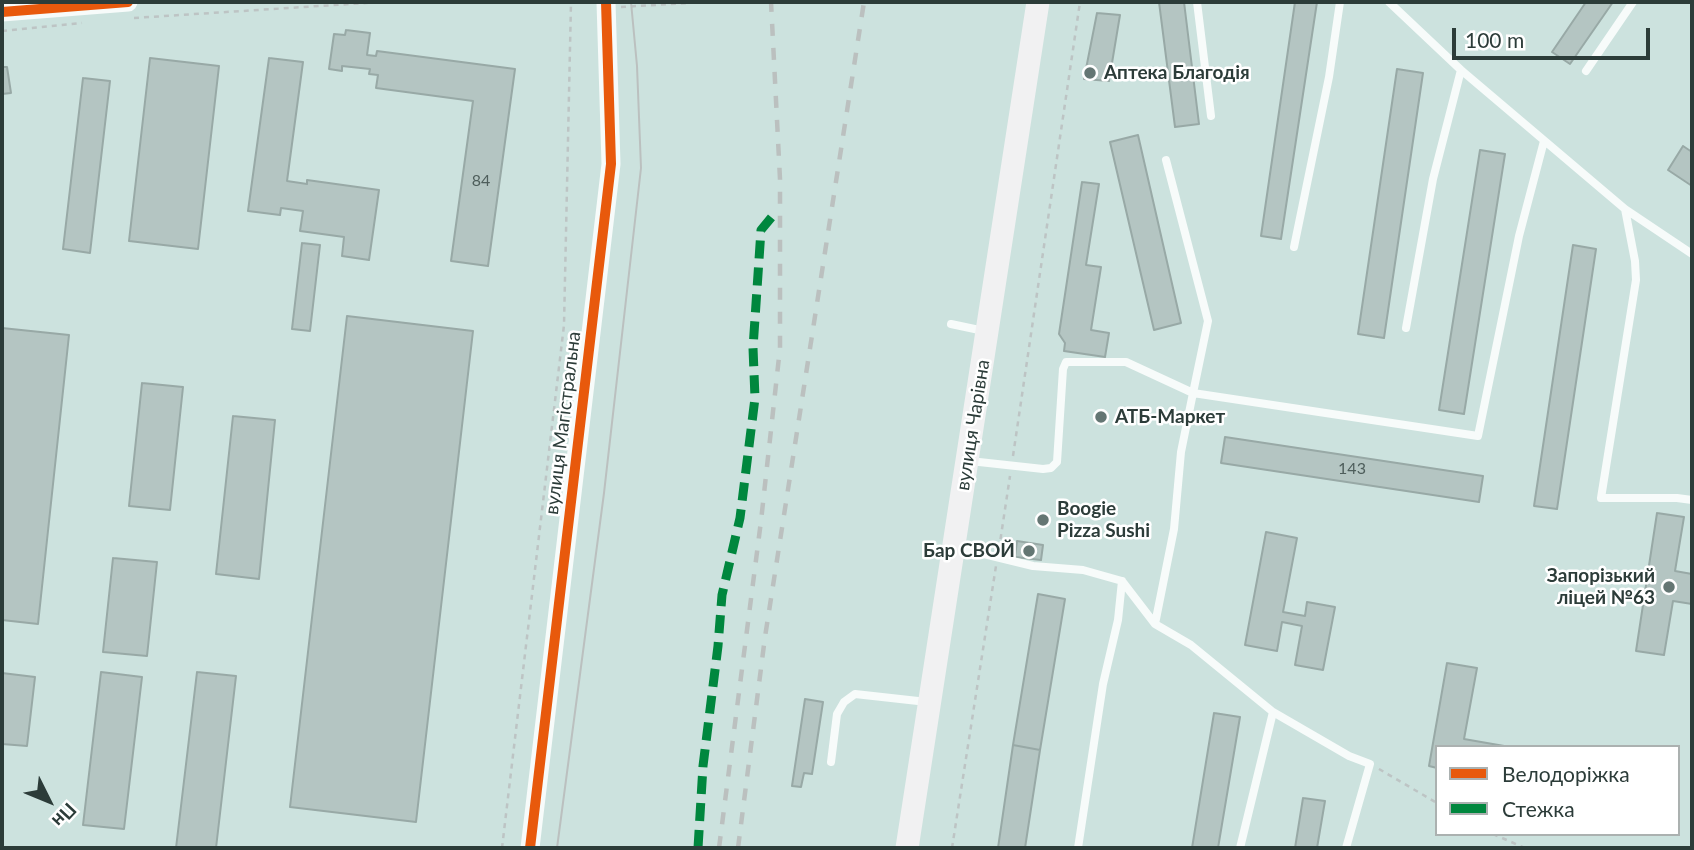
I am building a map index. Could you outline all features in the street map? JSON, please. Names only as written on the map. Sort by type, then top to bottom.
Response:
[{"type":"main road","name":"вулиця Чарівна","points":[[907,848],[1038,2]]},
{"type":"street","name":"вулиця Магістральна","points":[[530,848],[611,164],[607,5]]},
{"type":"street","points":[[2,12],[129,10]]},
{"type":"lane","points":[[1196,2],[1212,116]]},
{"type":"lane","points":[[1294,247],[1329,77],[1340,2]]},
{"type":"lane","points":[[1389,2],[1461,70],[1625,209],[1692,254]]},
{"type":"lane","points":[[1586,71],[1633,2]]},
{"type":"lane","points":[[1406,328],[1433,179],[1461,70]]},
{"type":"lane","points":[[967,461],[1043,470],[1057,462],[1063,369],[1066,362],[1126,362],[1193,393],[1478,436],[1519,236],[1544,141]]},
{"type":"lane","points":[[1154,624],[1174,529],[1181,452],[1208,321],[1166,159]]},
{"type":"lane","points":[[1625,209],[1636,280],[1601,498],[1692,500]]},
{"type":"lane","points":[[951,324],[987,331]]},
{"type":"lane","points":[[954,547],[1033,565],[1083,570],[1122,581],[1154,624],[1191,645],[1273,712],[1370,764],[1346,848]]},
{"type":"lane","points":[[1078,848],[1103,684],[1118,620],[1122,581]]},
{"type":"lane","points":[[831,762],[837,714],[844,702],[855,694],[930,702]]},
{"type":"lane","points":[[1240,848],[1273,712]]},
{"type":"path","points":[[129,10],[381,2]]},
{"type":"path","points":[[502,848],[564,325],[571,2]]},
{"type":"path","points":[[607,5],[705,2]]},
{"type":"path","points":[[952,848],[1012,466],[1080,2]]},
{"type":"path","points":[[2,31],[89,22]]},
{"type":"path","points":[[1370,764],[1435,802]]},
{"type":"path","points":[[1498,836],[1525,848]]},
{"type":"building","points":[[1159,2],[1184,2],[1199,124],[1175,127]]},
{"type":"building","points":[[1295,2],[1317,2],[1281,239],[1261,236]]},
{"type":"building","points":[[1586,2],[1613,2],[1570,64],[1552,52]]},
{"type":"building","points":[[1097,13],[1120,15],[1109,81],[1084,79]]},
{"type":"building","points":[[346,30],[370,33],[367,55],[376,56],[377,51],[515,69],[488,266],[451,261],[473,101],[376,88],[378,75],[369,74],[370,69],[342,66],[342,71],[329,69],[334,34],[345,35]]},
{"type":"building","points":[[150,58],[219,66],[198,249],[129,241]]},
{"type":"building","points":[[269,58],[303,62],[287,181],[307,184],[307,180],[379,190],[369,260],[342,256],[344,237],[300,231],[303,211],[281,208],[280,215],[248,211]]},
{"type":"building","points":[[2,67],[7,67],[11,93],[2,94]]},
{"type":"building","points":[[1397,69],[1423,73],[1384,338],[1358,334]]},
{"type":"building","points":[[83,78],[110,81],[90,253],[63,249]]},
{"type":"building","points":[[1138,135],[1181,323],[1154,330],[1110,142]]},
{"type":"building","points":[[1683,146],[1692,152],[1692,186],[1668,170]]},
{"type":"building","points":[[1480,150],[1505,154],[1464,414],[1439,410]]},
{"type":"building","points":[[1082,182],[1099,184],[1086,265],[1101,267],[1091,330],[1109,333],[1105,357],[1064,351],[1065,343],[1059,334]]},
{"type":"building","points":[[302,243],[320,245],[310,331],[292,329]]},
{"type":"building","points":[[1573,245],[1596,249],[1557,509],[1534,506]]},
{"type":"building","points":[[347,316],[473,331],[416,822],[290,807]]},
{"type":"building","points":[[2,328],[69,335],[38,624],[2,620]]},
{"type":"building","points":[[142,383],[183,387],[170,510],[129,506]]},
{"type":"building","points":[[233,416],[275,420],[259,579],[216,574]]},
{"type":"building","points":[[1225,437],[1483,476],[1479,502],[1221,463]]},
{"type":"building","name":"Запорізький ліцей №63","points":[[1657,513],[1684,517],[1675,571],[1692,574],[1692,604],[1673,601],[1664,655],[1636,651]]},
{"type":"building","points":[[1266,532],[1297,538],[1283,612],[1305,616],[1307,602],[1335,607],[1323,670],[1295,665],[1302,626],[1282,622],[1277,651],[1245,645]]},
{"type":"building","name":"Бар СВОЙ","points":[[1017,541],[1043,545],[1041,560],[1015,557]]},
{"type":"building","points":[[113,558],[157,562],[147,656],[103,652]]},
{"type":"building","points":[[1038,594],[1065,599],[1040,750],[1013,745]]},
{"type":"building","points":[[1447,663],[1477,668],[1464,739],[1498,745],[1435,745],[1435,768],[1429,766]]},
{"type":"building","points":[[101,672],[142,677],[124,829],[83,825]]},
{"type":"building","points":[[197,672],[236,676],[216,848],[176,848]]},
{"type":"building","points":[[2,673],[35,677],[27,746],[2,744]]},
{"type":"building","points":[[805,699],[823,702],[812,774],[804,773],[801,787],[792,786]]},
{"type":"building","points":[[1214,713],[1240,717],[1218,848],[1192,848]]},
{"type":"building","points":[[1013,745],[1040,750],[1025,848],[998,848]]},
{"type":"building","points":[[1303,798],[1325,801],[1317,848],[1295,848]]},
{"type":"tram line","points":[[557,848],[604,493],[641,168],[637,66],[631,2]]},
{"type":"railway","points":[[719,848],[780,348],[780,179],[771,2]]},
{"type":"railway","points":[[738,848],[765,637],[864,2]]},
{"type":"marked path","points":[[698,848],[703,766],[722,595],[740,518],[755,398],[753,348],[761,230],[775,213]]},
{"type":"cycle path","points":[[2,12],[128,2]]},
{"type":"cycle path","points":[[530,848],[611,164],[606,2]]},
{"type":"place","name":"Аптека Благодія","points":[[1090,73]]},
{"type":"place","name":"АТБ-Маркет","points":[[1101,417]]},
{"type":"place","name":"Boogie Pizza Sushi","points":[[1043,520]]},
{"type":"place","name":"Бар СВОЙ","points":[[1029,551]]},
{"type":"place","name":"Запорізький ліцей №63","points":[[1669,587]]}]
